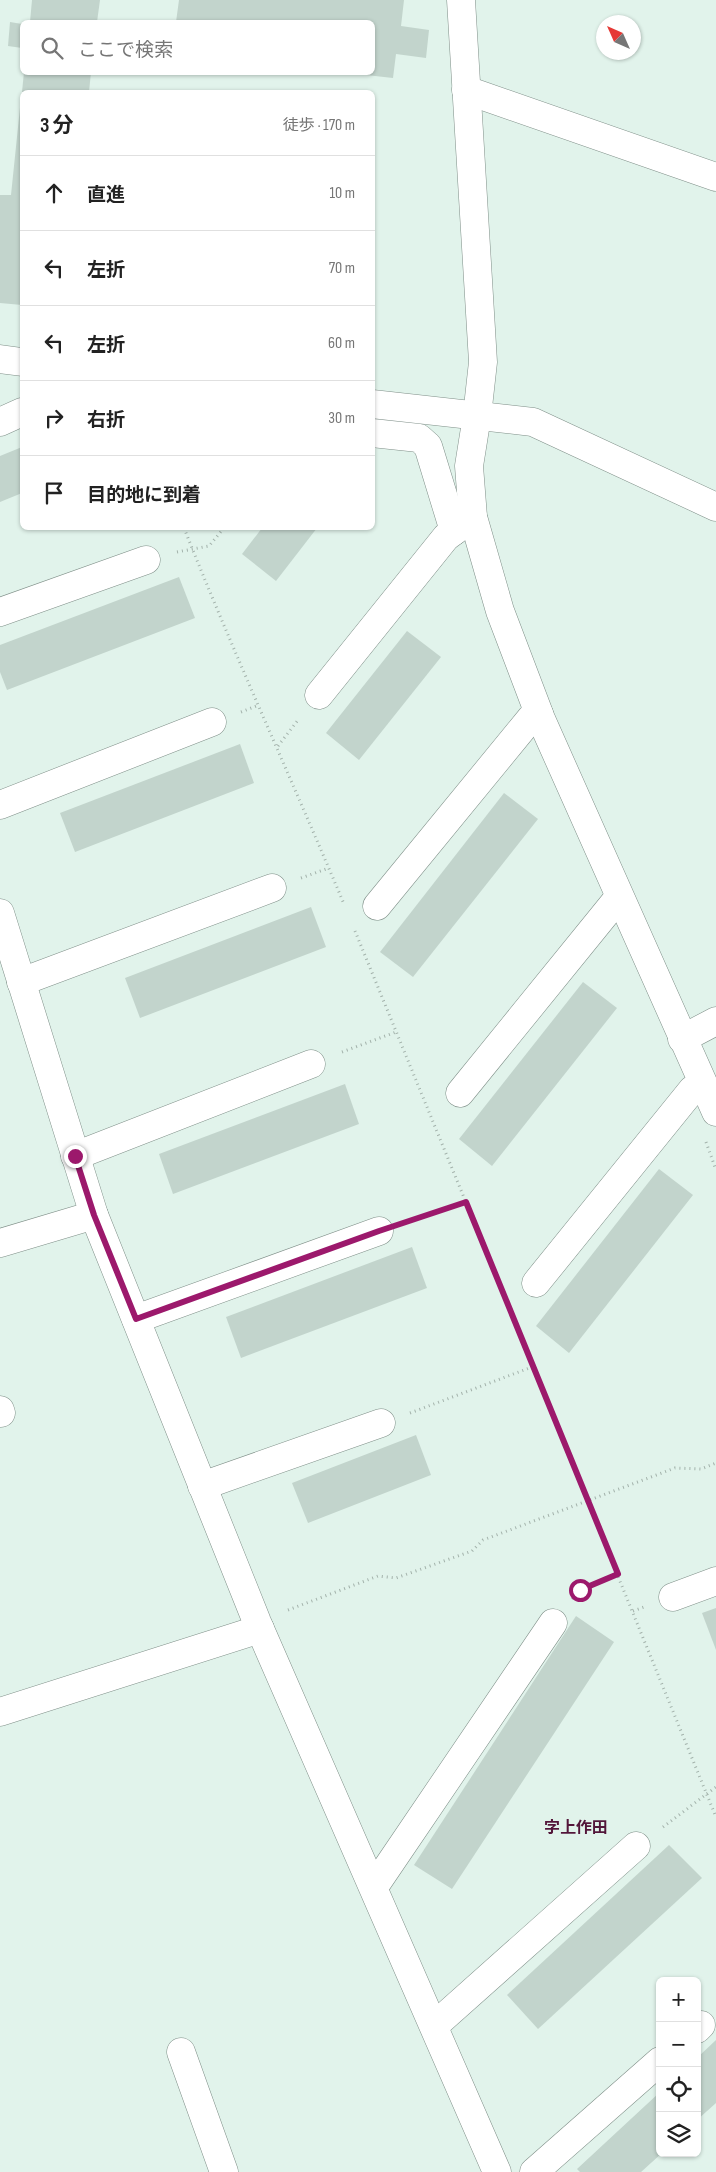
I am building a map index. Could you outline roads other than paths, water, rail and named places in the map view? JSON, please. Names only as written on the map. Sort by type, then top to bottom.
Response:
[{"type":"street","points":[[319,695],[446,537],[463,524],[482,362],[461,0]]},
{"type":"street","points":[[466,90],[716,177]]},
{"type":"street","points":[[0,359],[20,362]]},
{"type":"street","points":[[375,404],[533,422],[716,507]]},
{"type":"street","points":[[0,422],[20,413]]},
{"type":"street","points":[[375,433],[420,438],[428,446],[500,611],[539,714],[716,1112]]},
{"type":"street","points":[[0,612],[146,560]]},
{"type":"street","points":[[377,906],[531,718],[539,714]]},
{"type":"street","points":[[0,804],[212,722]]},
{"type":"street","points":[[21,982],[272,888]]},
{"type":"street","points":[[460,1093],[619,897]]},
{"type":"street","points":[[1,923],[94,1215],[258,1625],[374,1887],[496,2172]]},
{"type":"street","points":[[682,1039],[716,1020]]},
{"type":"street","points":[[75,1156],[311,1064]]},
{"type":"street","points":[[536,1283],[692,1090],[702,1084]]},
{"type":"street","points":[[0,1243],[94,1215]]},
{"type":"street","points":[[136,1319],[379,1231]]},
{"type":"street","points":[[202,1486],[381,1423]]},
{"type":"street","points":[[673,1597],[716,1581]]},
{"type":"street","points":[[374,1887],[553,1623]]},
{"type":"street","points":[[0,1712],[258,1625]]},
{"type":"street","points":[[434,2026],[636,1846]]},
{"type":"street","points":[[181,2052],[224,2172]]},
{"type":"street","points":[[534,2172],[656,2065]]},
{"type":"district","name":"字上作田","points":[[576,1827]]}]
